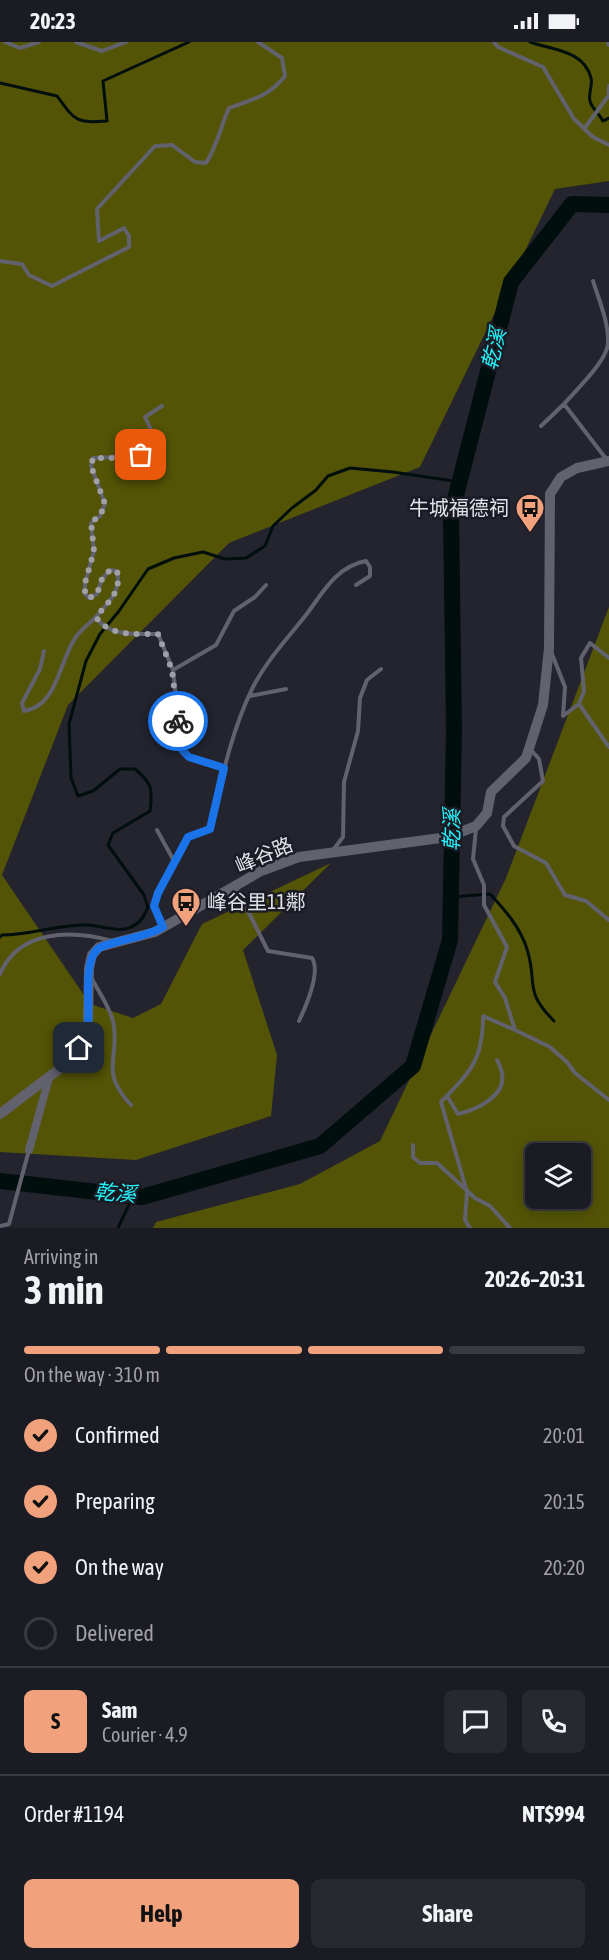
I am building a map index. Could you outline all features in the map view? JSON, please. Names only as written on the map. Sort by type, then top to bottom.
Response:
[{"type":"street","points":[[476,826],[487,813],[491,792],[526,758],[543,705],[549,648],[550,494],[561,477],[577,468],[608,461]]},
{"type":"street","name":"峰谷路","points":[[0,1114],[71,1060],[79,1048],[88,1024],[89,975],[92,955],[99,947],[119,943],[163,927],[261,871],[299,857],[448,837],[476,826]]},
{"type":"street","points":[[29,1150],[49,1078]]},
{"type":"lane","points":[[5,42],[20,48],[39,42]]},
{"type":"lane","points":[[76,42],[102,51],[126,42]]},
{"type":"lane","points":[[0,261],[22,264],[29,275],[52,286],[129,247],[129,236],[124,228],[99,241],[97,209],[155,146],[172,145],[195,162],[206,163],[217,146],[220,127],[229,108],[274,90],[285,76],[282,58],[258,42]]},
{"type":"lane","points":[[494,42],[498,47],[543,66],[574,120],[593,137],[609,145]]},
{"type":"lane","points":[[584,129],[609,95],[609,86]]},
{"type":"lane","points":[[541,426],[564,404],[600,361],[608,345],[608,326],[593,280]]},
{"type":"lane","points":[[564,404],[608,461]]},
{"type":"lane","points":[[44,651],[40,669],[22,703],[24,711],[33,710],[46,698],[58,680],[63,662],[76,636],[96,617],[116,592],[120,582],[117,571],[110,570],[102,579],[97,594],[89,598],[85,594],[85,583],[94,551],[91,522],[100,516],[105,504],[91,466],[93,458],[113,458],[125,450],[141,455],[159,447],[145,417],[162,406]]},
{"type":"lane","points":[[163,927],[154,906],[188,837],[210,829],[224,768],[249,696],[280,645],[329,584],[345,568],[354,563],[366,561],[370,567],[370,576],[356,585]]},
{"type":"lane","points":[[172,670],[216,645],[234,611],[255,597],[266,585]]},
{"type":"lane","points":[[96,617],[101,624],[123,633],[158,634],[172,670],[182,750],[189,757],[224,768]]},
{"type":"lane","points":[[549,648],[565,687],[563,716],[579,704],[584,691],[581,658],[590,643],[609,658]]},
{"type":"lane","points":[[330,853],[343,837],[344,782],[358,731],[360,698],[367,680],[381,669]]},
{"type":"lane","points":[[249,696],[286,689]]},
{"type":"lane","points":[[579,704],[609,747]]},
{"type":"lane","points":[[530,748],[539,759],[543,781],[504,817],[503,826],[514,846],[546,863],[565,896],[585,901],[609,920]]},
{"type":"lane","points":[[476,826],[473,859],[482,877],[484,905],[507,947],[495,982],[505,998],[515,1030]]},
{"type":"lane","points":[[157,830],[174,862]]},
{"type":"lane","points":[[235,886],[268,951],[312,958],[315,962],[316,969],[306,1006],[299,1020]]},
{"type":"lane","points":[[0,974],[20,948],[47,935],[93,935],[119,943]]},
{"type":"lane","points":[[89,975],[102,996],[113,1022],[112,1073],[118,1091],[131,1105]]},
{"type":"lane","points":[[470,1228],[465,1220],[466,1188],[441,1102],[473,1066],[480,1054],[483,1016],[550,1047],[567,1062],[575,1074],[609,1100]]},
{"type":"lane","points":[[447,1096],[458,1114],[472,1111],[491,1099],[500,1088],[503,1076],[497,1060]]},
{"type":"lane","points":[[413,1144],[413,1157],[420,1163],[437,1163],[476,1198],[490,1206],[510,1228]]},
{"type":"lane","points":[[0,1226],[10,1226],[29,1150]]},
{"type":"shaded area","points":[[0,42],[609,42],[609,181],[555,189],[420,467],[229,543],[68,705],[2,875],[90,1004],[133,1018],[161,1004],[202,924],[331,863],[243,950],[277,1055],[271,1116],[136,1160],[0,1152]]},
{"type":"shaded area","points":[[609,607],[609,1228],[153,1228],[156,1222],[300,1184],[380,1141],[506,878]]},
{"type":"waterway","points":[[0,83],[57,96],[73,116],[83,121],[107,121],[103,81],[189,42]]},
{"type":"waterway","points":[[530,42],[566,52],[582,62],[591,78],[591,103],[603,121],[609,118]]},
{"type":"waterway","name":"乾溪","points":[[0,1181],[142,1197],[320,1146],[413,1066],[450,940],[454,730],[451,515],[511,282],[572,204],[609,205]]},
{"type":"waterway","points":[[0,937],[78,925],[126,929],[140,921],[148,907],[144,895],[108,845],[113,833],[150,811],[150,787],[145,778],[135,769],[120,769],[93,791],[78,796],[71,778],[69,724],[86,661],[100,634],[148,569],[174,558],[203,552],[225,559],[246,558],[265,546],[273,526],[316,490],[328,476],[350,468],[460,482]]},
{"type":"waterway","points":[[451,897],[490,894],[506,913],[516,926],[527,949],[538,1002],[554,1021]]},
{"type":"waterway","points":[[118,1228],[133,1196]]},
{"type":"way so far","points":[[141,455],[125,450],[113,458],[93,458],[91,466],[105,504],[100,516],[91,522],[94,551],[85,583],[85,594],[89,598],[97,594],[102,579],[110,570],[117,571],[120,582],[116,592],[96,617],[101,624],[123,633],[158,634],[172,670],[178,721]]},
{"type":"place","name":"牛城福德祠","points":[[530,534]]},
{"type":"place","name":"峰谷里11鄰","points":[[186,928]]},
{"type":"route","points":[[79,1048],[88,1024],[89,968],[92,955],[99,947],[155,932],[163,927],[154,906],[158,893],[188,837],[210,829],[224,768],[189,757],[182,750],[178,721]]}]
